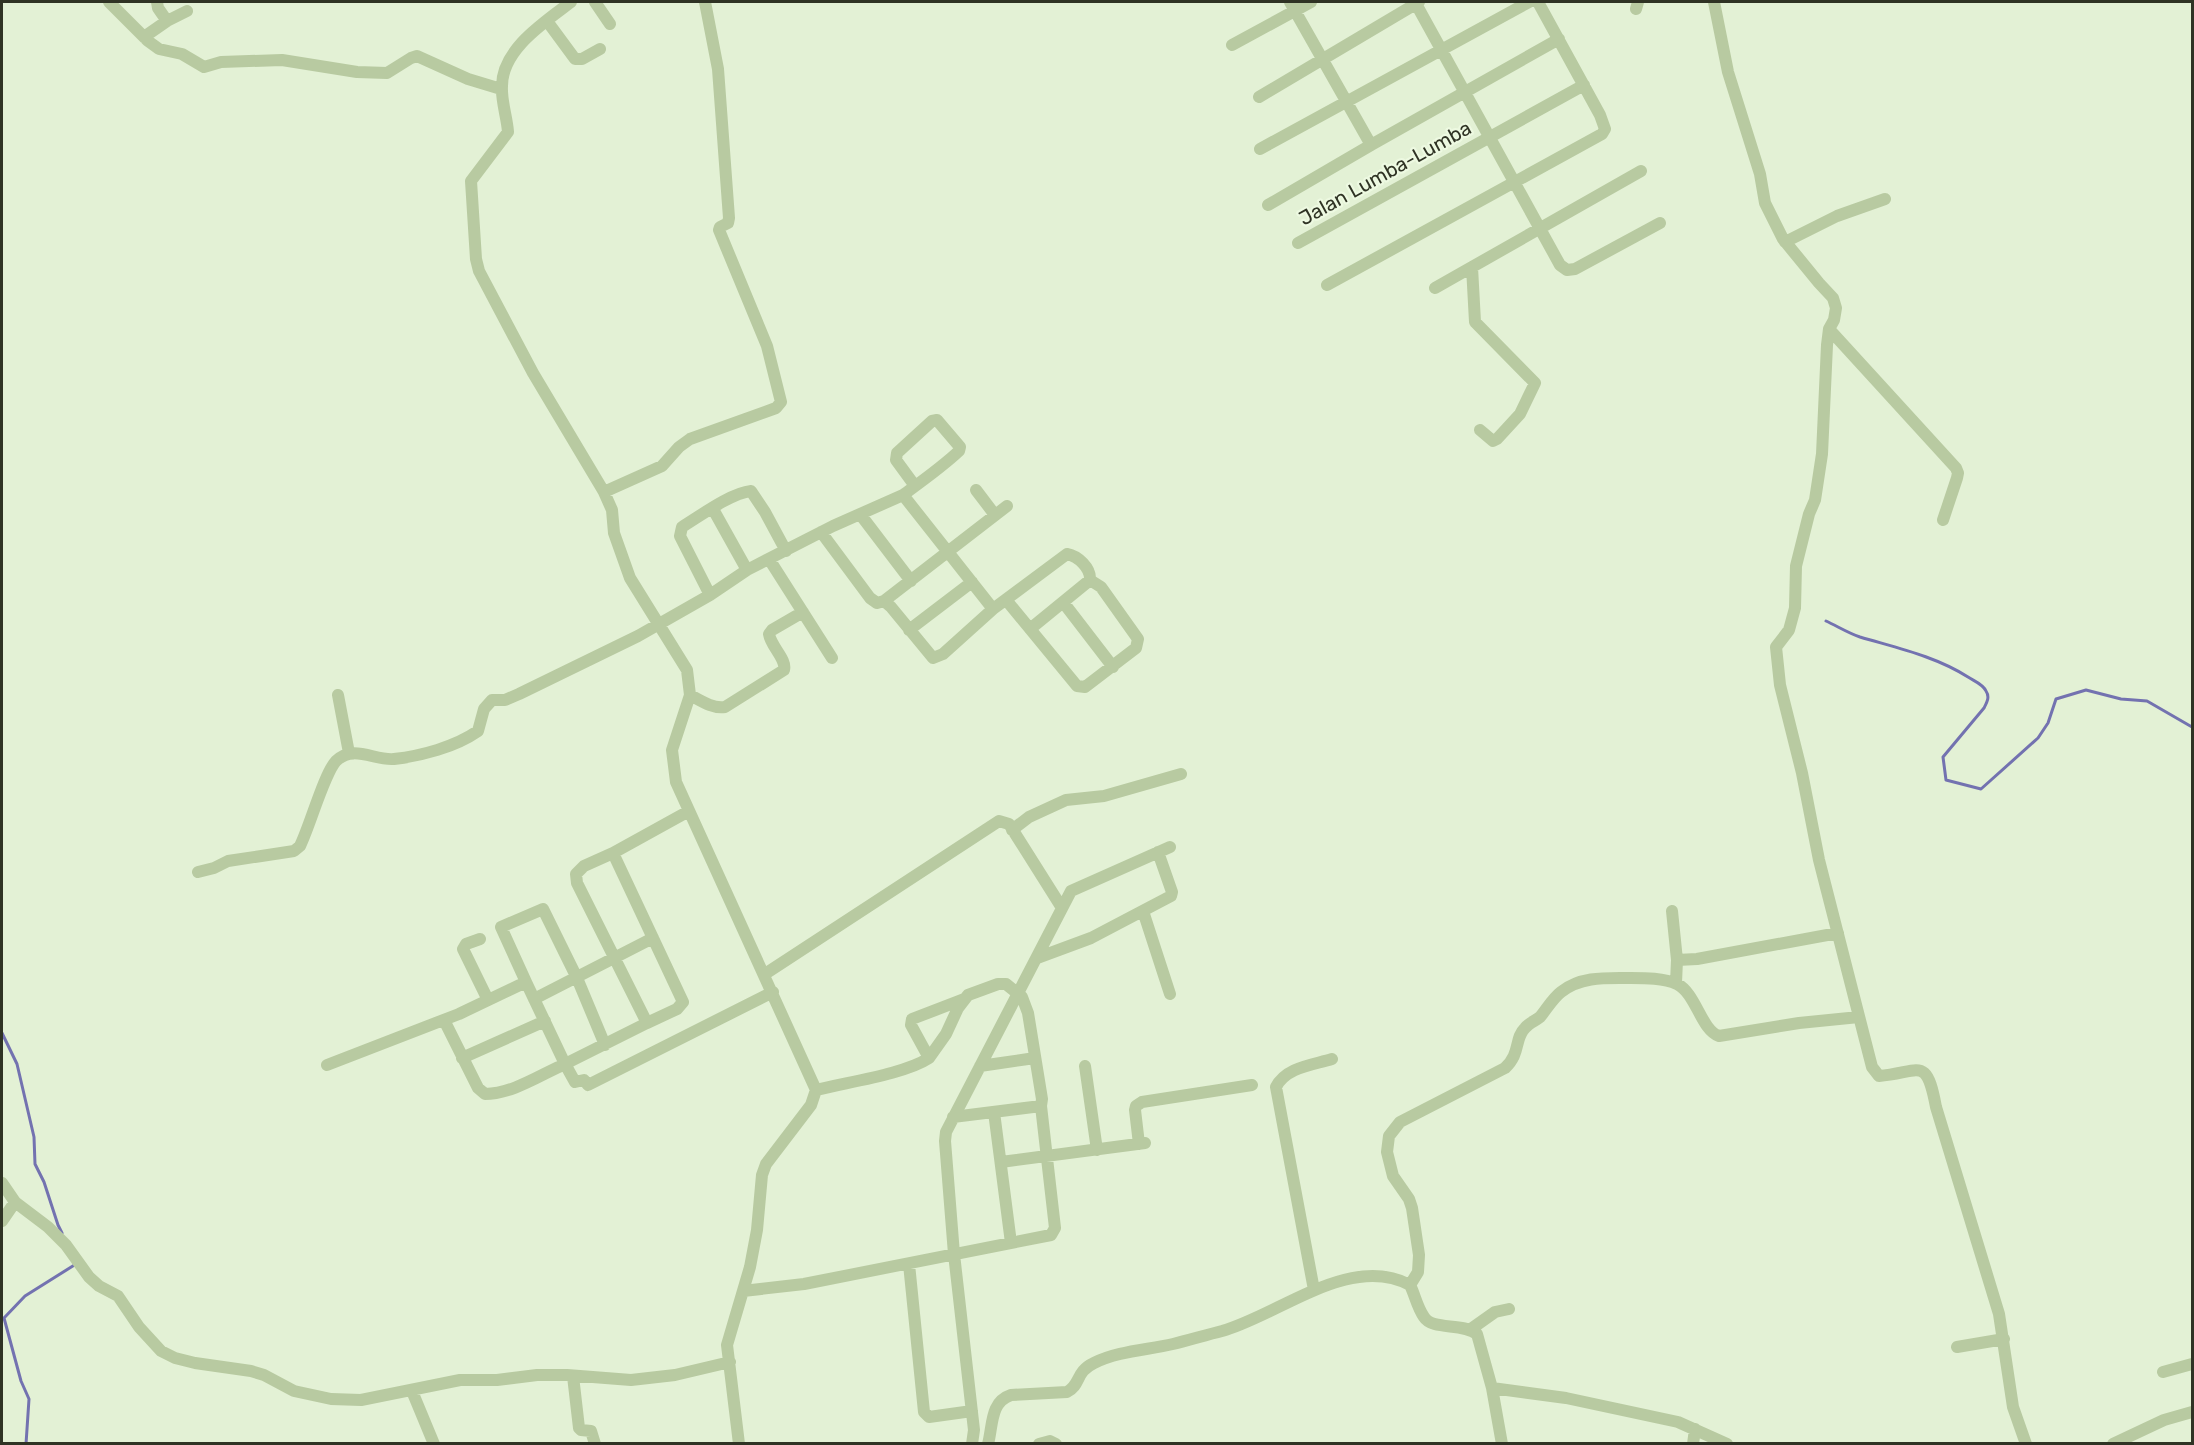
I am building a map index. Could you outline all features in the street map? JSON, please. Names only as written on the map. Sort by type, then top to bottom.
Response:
[{"type":"street","points":[[109,2],[144,37],[162,51],[182,54],[204,67],[221,63],[282,60],[357,72],[387,73],[417,56],[468,79],[501,89]]},
{"type":"street","points":[[157,2],[158,8],[167,21]]},
{"type":"street","points":[[571,2],[524,39],[506,68],[501,89],[508,132],[471,181],[478,265],[533,373],[604,492],[612,510],[614,534],[630,578],[687,670],[690,696],[672,750],[676,782],[816,1090],[811,1106],[766,1164],[762,1175],[757,1230],[743,1291],[727,1344],[739,1443]]},
{"type":"street","points":[[594,2],[610,24]]},
{"type":"street","points":[[604,492],[662,466],[679,447],[690,439],[776,408],[781,402],[766,346],[718,230],[720,226],[728,223],[729,218],[718,69],[705,2]]},
{"type":"street","points":[[1232,45],[1292,6],[1311,2]]},
{"type":"street","points":[[1259,97],[1417,2],[1560,266],[1570,270],[1660,223]]},
{"type":"street","points":[[1260,149],[1530,2]]},
{"type":"street","points":[[1327,285],[1602,134],[1605,129],[1604,123],[1538,2]]},
{"type":"street","points":[[1714,2],[1728,72],[1760,174],[1766,203],[1785,242],[1833,298],[1836,308],[1834,320],[1829,329],[1822,454],[1815,500],[1809,514],[1796,566],[1795,608],[1789,630],[1776,646],[1780,685],[1802,772],[1819,860],[1872,1067],[1882,1076],[1917,1069],[1925,1072],[1929,1078],[1999,1314],[2013,1407],[2026,1443]]},
{"type":"street","points":[[1292,6],[1371,146]]},
{"type":"street","points":[[144,37],[187,11]]},
{"type":"street","points":[[547,21],[575,59],[582,59],[600,49]]},
{"type":"street","points":[[1268,205],[1559,39]]},
{"type":"street","name":"Jalan Lumba-Lumba","points":[[1298,243],[1584,86]]},
{"type":"street","points":[[1435,288],[1641,171]]},
{"type":"street","points":[[1785,242],[1837,216],[1885,199]]},
{"type":"street","points":[[1472,267],[1475,322],[1535,383],[1520,414],[1497,439],[1493,441],[1480,430]]},
{"type":"street","points":[[1829,329],[1956,468],[1957,478],[1943,520]]},
{"type":"street","points":[[198,873],[228,861],[294,851],[300,846],[330,770],[339,758],[349,753],[395,759],[451,744],[478,731],[484,709],[492,700],[505,700],[519,694],[658,625],[710,595],[747,570],[860,513],[903,495],[915,486],[960,450],[937,420],[932,421],[897,453],[896,460],[915,486]]},
{"type":"street","points":[[976,490],[995,515]]},
{"type":"street","points":[[710,595],[681,541],[680,534],[682,527],[713,508],[751,491],[786,550]]},
{"type":"street","points":[[903,495],[993,609]]},
{"type":"street","points":[[821,532],[870,598],[877,603],[884,602],[1007,506]]},
{"type":"street","points":[[713,508],[747,570]]},
{"type":"street","points":[[860,513],[911,581]]},
{"type":"street","points":[[884,602],[932,657],[936,658],[993,609],[1007,601],[1067,554],[1071,554],[1085,566],[1089,571],[1090,580]]},
{"type":"street","points":[[769,559],[832,658]]},
{"type":"street","points":[[1007,601],[1079,688],[1085,687],[1136,648],[1138,639],[1101,587],[1090,580]]},
{"type":"street","points":[[1030,629],[1090,580]]},
{"type":"street","points":[[909,630],[972,582]]},
{"type":"street","points":[[1063,603],[1113,667]]},
{"type":"street","points":[[690,696],[719,708],[725,707],[784,670],[784,664],[770,641],[769,634],[803,612]]},
{"type":"street","points":[[338,695],[349,753]]},
{"type":"street","points":[[1012,830],[1029,817],[1066,800],[1098,797],[1180,774]]},
{"type":"street","points":[[647,1023],[576,879],[578,871],[584,866],[613,853],[689,811]]},
{"type":"street","points":[[765,974],[985,829],[1003,821],[1009,824],[1062,908]]},
{"type":"street","points":[[972,1443],[974,1430],[954,1254],[945,1141],[953,1117],[1068,896],[1074,888],[1164,849],[1173,894],[1169,898],[1091,938],[1037,958]]},
{"type":"street","points":[[444,1020],[477,1088],[485,1094],[494,1094],[565,1064],[677,1009],[683,1002],[613,853]]},
{"type":"street","points":[[605,1045],[577,978],[545,911],[539,909],[501,927],[565,1064],[575,1082],[583,1080],[587,1085],[773,992]]},
{"type":"street","points":[[1143,911],[1170,994]]},
{"type":"street","points":[[1672,911],[1677,960],[1676,983]]},
{"type":"street","points":[[1677,960],[1697,959],[1838,933]]},
{"type":"street","points":[[534,999],[653,938]]},
{"type":"street","points":[[480,939],[466,944],[463,949],[488,1000]]},
{"type":"street","points":[[1410,1285],[1418,1272],[1419,1255],[1412,1208],[1394,1176],[1387,1152],[1389,1136],[1396,1125],[1505,1068],[1513,1061],[1525,1027],[1539,1018],[1562,991],[1593,978],[1648,978],[1676,983],[1691,998],[1712,1033],[1719,1036],[1789,1024],[1859,1017]]},
{"type":"street","points":[[327,1065],[444,1020],[526,982]]},
{"type":"street","points":[[743,1291],[804,1284],[1049,1236],[1055,1228],[1035,1058],[1024,1001],[1006,984],[998,984],[912,1019],[911,1025],[929,1058]]},
{"type":"street","points":[[816,1090],[901,1069],[929,1058],[946,1034],[964,999]]},
{"type":"street","points":[[462,1058],[545,1021]]},
{"type":"street","points":[[980,1066],[1035,1058]]},
{"type":"street","points":[[1314,1290],[1276,1087],[1293,1070],[1332,1059]]},
{"type":"street","points":[[1085,1066],[1097,1150]]},
{"type":"street","points":[[1000,1162],[1142,1144],[1135,1110],[1142,1102],[1252,1085]]},
{"type":"street","points":[[953,1117],[1041,1106]]},
{"type":"street","points":[[994,1112],[1011,1243]]},
{"type":"street","points":[[2,1183],[15,1202],[56,1234],[89,1277],[121,1299],[148,1339],[161,1351],[175,1358],[195,1363],[251,1371],[264,1375],[294,1391],[332,1399],[361,1400],[460,1380],[498,1380],[537,1375],[631,1380],[675,1376],[730,1362]]},
{"type":"street","points":[[2,1221],[15,1202]]},
{"type":"street","points":[[909,1263],[925,1414],[930,1417],[972,1411]]},
{"type":"street","points":[[988,1443],[996,1405],[1004,1397],[1067,1392],[1075,1387],[1079,1374],[1084,1369],[1107,1357],[1173,1344],[1224,1330],[1247,1322],[1314,1290],[1347,1280],[1377,1276],[1395,1279],[1410,1285],[1423,1316],[1428,1322],[1471,1329],[1477,1334],[1492,1388],[1502,1443]]},
{"type":"street","points":[[1471,1329],[1495,1312],[1509,1310]]},
{"type":"street","points":[[1957,1347],[2004,1339]]},
{"type":"street","points":[[2163,1372],[2193,1364]]},
{"type":"street","points":[[573,1376],[579,1428],[591,1431],[595,1443]]},
{"type":"street","points":[[1492,1388],[1566,1398],[1678,1422],[1727,1443]]},
{"type":"street","points":[[412,1391],[434,1443]]},
{"type":"street","points":[[2113,1443],[2163,1420],[2193,1412]]},
{"type":"street","points":[[1693,1443],[1695,1429]]},
{"type":"street","points":[[1039,1443],[1050,1441],[1056,1443]]},
{"type":"waterway","points":[[1826,621],[1860,637],[1942,663],[1985,689],[1988,697],[1984,708],[1943,757],[1946,780],[1981,789],[2038,738],[2048,723],[2056,699],[2086,690],[2121,699],[2147,701],[2192,727]]},
{"type":"waterway","points":[[2,1033],[17,1064],[34,1137],[35,1164],[44,1182],[62,1233]]},
{"type":"waterway","points":[[26,1444],[29,1399],[21,1381],[4,1318],[25,1296],[76,1264]]}]
